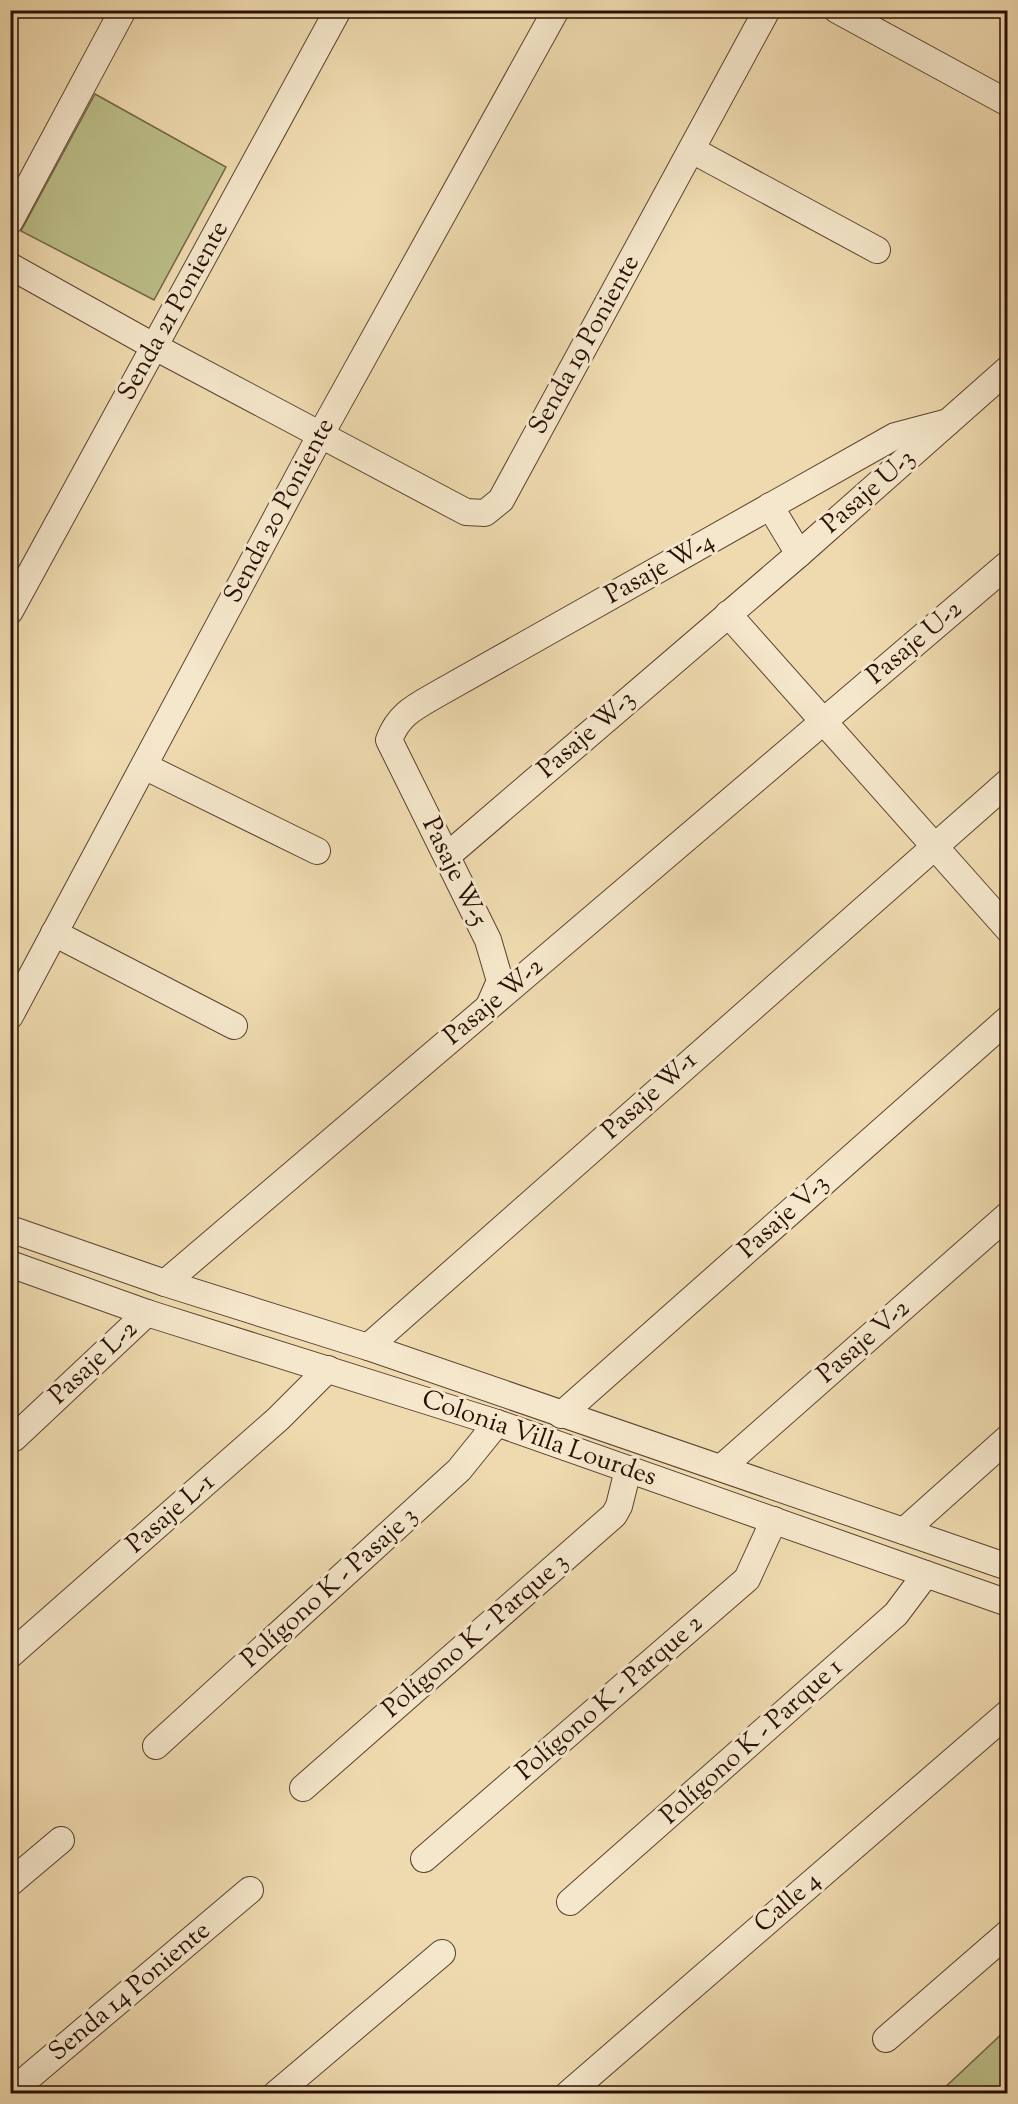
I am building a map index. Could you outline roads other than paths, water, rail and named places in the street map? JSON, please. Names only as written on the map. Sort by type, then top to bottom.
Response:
[{"type":"street","points":[[10,221],[123,10]]},
{"type":"street","name":"Senda 21 Poniente","points":[[10,611],[338,10]]},
{"type":"street","name":"Senda 20 Poniente","points":[[10,1016],[321,434],[556,10]]},
{"type":"street","name":"Senda 19 Poniente","points":[[10,266],[155,347],[466,512],[485,513],[501,500],[767,10]]},
{"type":"street","points":[[837,10],[1008,103]]},
{"type":"street","points":[[692,150],[877,250]]},
{"type":"street","name":"Pasaje U-3","points":[[728,614],[1008,369]]},
{"type":"street","name":"Pasaje W-4","points":[[388,740],[395,724],[411,710],[770,506],[895,436],[948,422]]},
{"type":"street","points":[[770,506],[799,554]]},
{"type":"street","name":"Pasaje U-2","points":[[823,721],[1008,564]]},
{"type":"street","points":[[728,614],[1008,929]]},
{"type":"street","name":"Pasaje W-3","points":[[447,856],[728,614]]},
{"type":"street","name":"Pasaje W-2","points":[[165,1283],[823,721]]},
{"type":"street","name":"Pasaje W-5","points":[[388,740],[488,940],[500,981],[489,1006]]},
{"type":"street","points":[[144,766],[317,850]]},
{"type":"street","name":"Pasaje W-1","points":[[368,1347],[933,845],[1008,782]]},
{"type":"street","points":[[54,933],[234,1026]]},
{"type":"street","name":"Pasaje V-3","points":[[561,1415],[1008,1019]]},
{"type":"street","name":"Pasaje V-2","points":[[721,1468],[1008,1215]]},
{"type":"street","name":"Colonia Villa Lourdes","points":[[10,1229],[165,1283],[368,1347],[1008,1567]]},
{"type":"street","name":"Colonia Villa Lourdes","points":[[10,1264],[147,1313],[497,1423],[1008,1603]]},
{"type":"street","name":"Pasaje L-2","points":[[14,1437],[147,1313]]},
{"type":"street","name":"Pasaje L-1","points":[[10,1655],[278,1419],[328,1369]]},
{"type":"street","name":"Polígono K - Pasaje 3","points":[[156,1746],[459,1470],[497,1423]]},
{"type":"street","points":[[904,1531],[1008,1438]]},
{"type":"street","name":"Polígono K - Parque 3","points":[[303,1788],[614,1515],[619,1506],[628,1470]]},
{"type":"street","name":"Polígono K - Parque 2","points":[[424,1859],[747,1580],[774,1520]]},
{"type":"street","name":"Polígono K - Parque 1","points":[[570,1902],[896,1614],[926,1574]]},
{"type":"street","name":"Calle 4","points":[[568,2094],[1008,1713]]},
{"type":"street","points":[[10,1882],[61,1840]]},
{"type":"street","name":"Senda 14 Poniente","points":[[10,2093],[250,1890]]},
{"type":"street","points":[[886,2039],[1008,1933]]},
{"type":"street","points":[[276,2094],[442,1953]]}]
